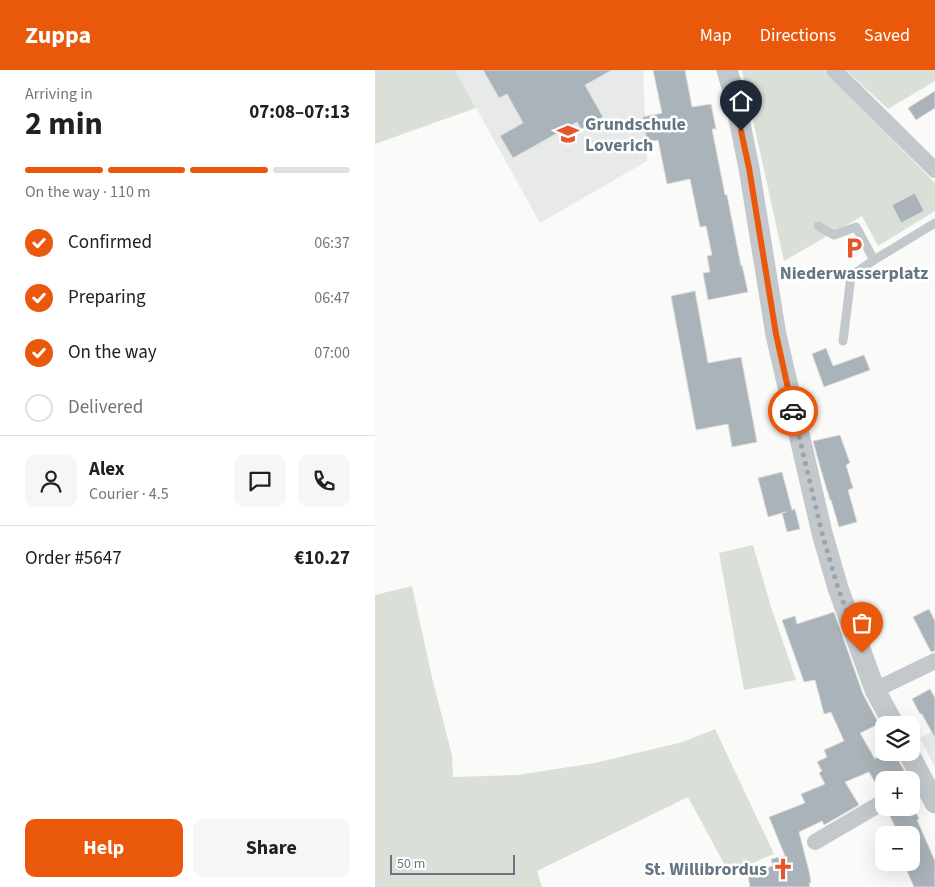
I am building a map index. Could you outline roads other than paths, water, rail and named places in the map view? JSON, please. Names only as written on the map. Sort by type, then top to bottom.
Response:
[{"type":"street","points":[[727,70],[734,94],[749,168],[776,334],[820,525],[838,588],[875,690],[889,716]]},
{"type":"street","points":[[834,70],[935,170]]},
{"type":"street","points":[[875,690],[935,661]]},
{"type":"street","points":[[920,784],[935,803]]},
{"type":"street","points":[[815,842],[875,807]]},
{"type":"lane","points":[[843,341],[851,276],[935,223]]},
{"type":"lane","points":[[818,226],[833,235],[856,227],[874,260]]},
{"type":"place","name":"Grundschule Loverich","points":[[568,134]]},
{"type":"place","name":"Niederwasserplatz","points":[[854,248]]},
{"type":"place","name":"St. Willibrordus","points":[[783,869]]}]
